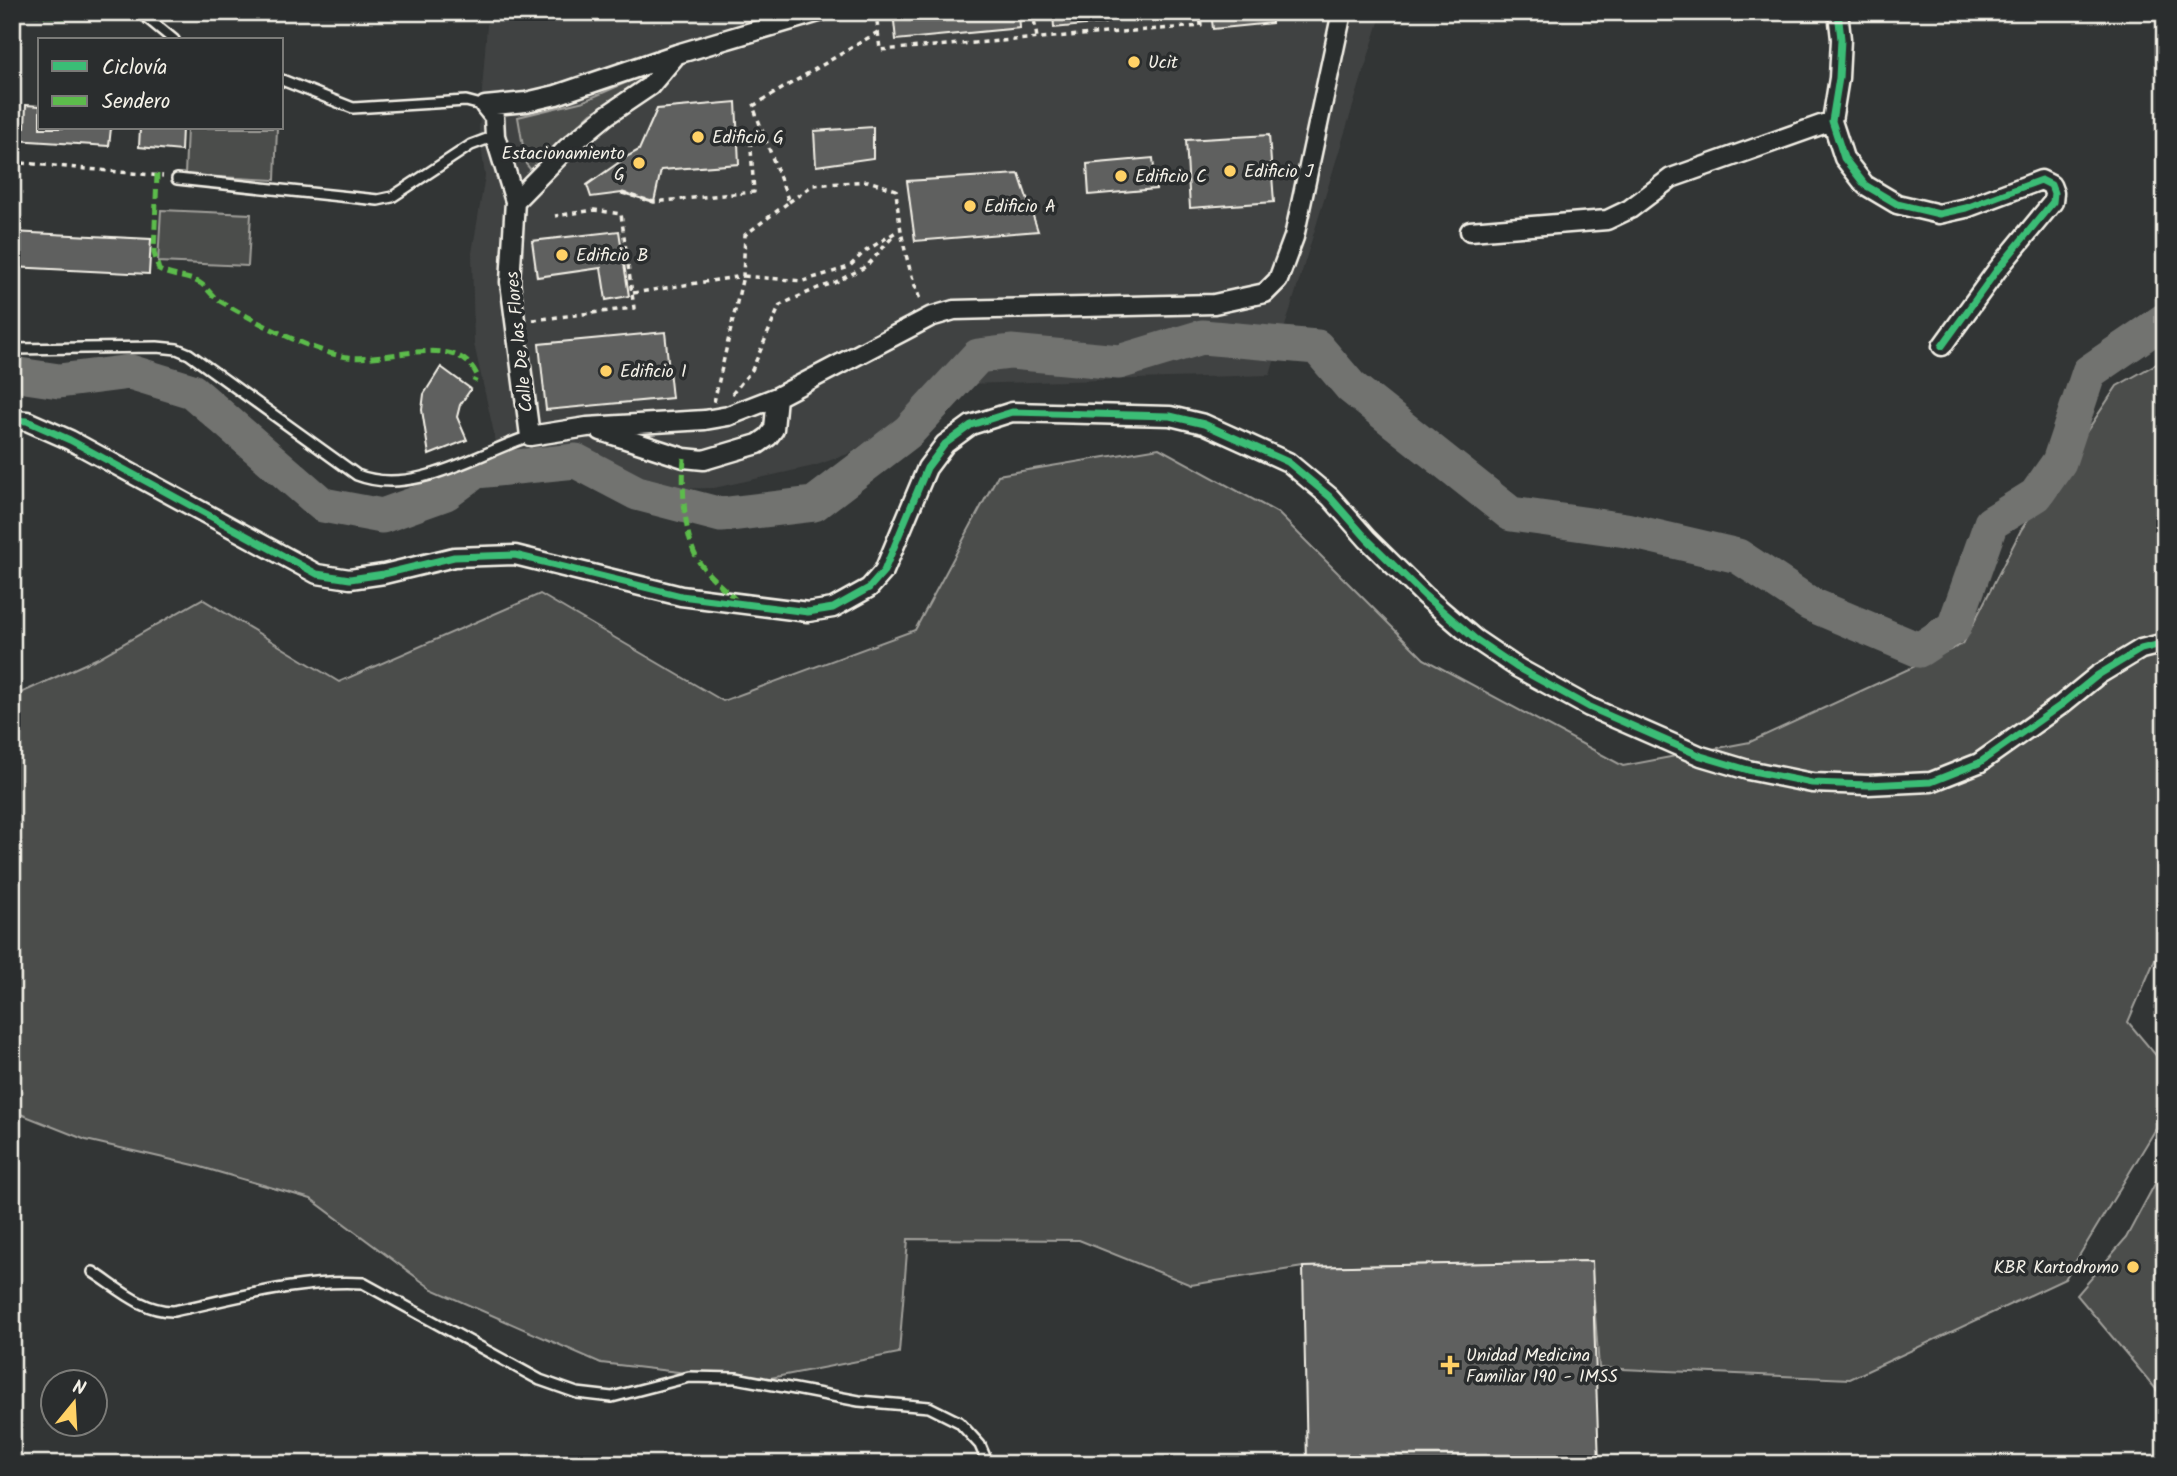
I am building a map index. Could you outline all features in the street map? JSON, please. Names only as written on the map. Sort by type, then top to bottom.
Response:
[{"type":"street","points":[[485,106],[526,102],[556,95],[677,54],[820,12]]},
{"type":"street","points":[[530,436],[587,427],[705,420],[728,416],[777,397],[930,317],[969,308],[1214,304],[1265,293],[1278,280],[1294,237],[1342,12]]},
{"type":"street","points":[[1838,12],[1841,39],[1839,78],[1832,121],[1844,158],[1865,185],[1897,204],[1939,214],[1965,208],[2041,180],[2051,185],[2054,193],[2053,202],[1997,270],[1942,346]]},
{"type":"street","points":[[515,201],[567,148],[607,115],[650,86],[677,54]]},
{"type":"street","name":"Calle De las Flores","points":[[485,106],[494,117],[495,136],[515,201],[510,282],[530,436]]},
{"type":"street","points":[[1470,231],[1607,220],[1630,209],[1671,178],[1832,121]]},
{"type":"street","points":[[587,427],[684,458],[704,460],[758,444],[768,437],[774,429],[777,397]]},
{"type":"street","points":[[12,420],[27,422],[70,440],[317,574],[350,579],[384,575],[454,557],[515,555],[681,596],[808,612],[833,608],[869,588],[884,571],[927,468],[945,444],[971,425],[1012,412],[1170,416],[1215,429],[1288,462],[1330,497],[1367,539],[1425,596],[1475,639],[1518,668],[1589,707],[1701,756],[1748,770],[1812,783],[1868,785],[1931,782],[1979,763],[2061,705],[2098,675],[2141,649],[2165,643]]},
{"type":"lane","points":[[140,12],[172,38]]},
{"type":"lane","points":[[284,81],[354,108],[466,101],[485,106]]},
{"type":"lane","points":[[177,179],[378,200],[392,197],[471,145],[495,136]]},
{"type":"lane","name":"Calle De las Flores","points":[[12,349],[177,349],[190,354],[232,383],[357,475],[370,480],[389,481],[442,473],[500,446],[530,436]]},
{"type":"lane","points":[[93,1272],[147,1307],[161,1312],[335,1281],[363,1283],[540,1380],[577,1393],[612,1397],[689,1377],[736,1378],[859,1401],[929,1407],[959,1422],[980,1445],[988,1464]]},
{"type":"path","points":[[876,12],[880,50],[1201,26],[1199,12]]},
{"type":"path","points":[[1033,12],[1037,38]]},
{"type":"path","points":[[789,202],[753,106],[878,32]]},
{"type":"path","points":[[622,193],[654,202],[754,192],[750,135],[762,131]]},
{"type":"path","points":[[12,162],[157,174],[177,179]]},
{"type":"path","points":[[705,420],[714,401],[743,276],[745,235],[813,185],[868,181],[896,190],[899,230],[920,300],[930,317]]},
{"type":"path","points":[[528,321],[634,308],[621,214],[594,210],[555,216]]},
{"type":"path","points":[[633,293],[743,276],[803,281],[849,267],[864,252],[899,230]]},
{"type":"path","points":[[731,395],[752,370],[780,305],[834,284],[867,266],[899,230]]},
{"type":"shaded area","points":[[488,12],[1382,12],[1270,375],[930,385],[897,422],[848,454],[814,466],[714,488],[645,489],[576,461],[502,469],[474,344],[472,253],[485,176],[479,129]]},
{"type":"shaded area","points":[[657,69],[646,82],[591,113],[531,170],[526,164],[518,117],[584,101]]},
{"type":"shaded area","points":[[187,130],[277,130],[275,180],[185,175]]},
{"type":"shaded area","points":[[161,210],[251,214],[248,266],[158,262]]},
{"type":"shaded area","points":[[2165,359],[2165,936],[2128,1022],[2165,1066],[2165,1114],[2065,1279],[1850,1379],[1599,1368],[1591,1261],[1303,1267],[1191,1285],[1079,1240],[908,1239],[899,1353],[755,1381],[601,1363],[432,1289],[311,1199],[194,1165],[86,1140],[18,1113],[12,1114],[12,697],[98,658],[202,599],[339,682],[540,594],[723,701],[915,630],[998,475],[1159,448],[1278,513],[1424,659],[1623,766],[1750,742],[1963,644],[2021,530],[2117,386]]},
{"type":"shaded area","name":"KBR Kartodromo","points":[[2165,1165],[2165,1400],[2077,1295],[2126,1238]]},
{"type":"building","points":[[893,12],[1019,12],[1020,28],[896,40]]},
{"type":"building","points":[[1053,12],[1105,12],[1105,23],[1054,28]]},
{"type":"building","points":[[1211,12],[1272,12],[1272,23],[1213,29]]},
{"type":"building","name":"Edificio G","points":[[736,102],[739,164],[661,170],[654,202],[622,193],[591,197],[587,185],[639,150],[657,109]]},
{"type":"building","points":[[26,105],[38,106],[38,130],[111,130],[109,146],[14,140],[15,128],[25,128]]},
{"type":"building","points":[[873,127],[873,158],[816,166],[814,131]]},
{"type":"building","points":[[140,130],[182,130],[181,151],[139,147]]},
{"type":"building","name":"Edificio J","points":[[1269,135],[1274,202],[1190,208],[1186,140]]},
{"type":"building","name":"Edificio C","points":[[1153,158],[1156,189],[1089,195],[1087,164]]},
{"type":"building","name":"Edificio A","points":[[1019,174],[1038,231],[915,241],[907,181]]},
{"type":"building","points":[[619,231],[629,296],[606,300],[601,268],[537,277],[532,241]]},
{"type":"building","points":[[12,232],[151,239],[149,274],[12,267]]},
{"type":"building","name":"Edificio I","points":[[665,332],[672,398],[546,410],[539,344]]},
{"type":"building","points":[[441,367],[471,389],[460,405],[457,417],[467,440],[429,455],[422,410],[424,394]]},
{"type":"building","name":"Unidad Medicina Familiar 190 - IMSS","points":[[1592,1261],[1599,1464],[1307,1464],[1303,1267]]},
{"type":"waterway","points":[[12,374],[59,381],[130,372],[192,391],[323,505],[382,516],[446,493],[476,471],[576,461],[637,493],[721,515],[814,504],[908,432],[978,356],[1011,352],[1119,362],[1202,337],[1317,347],[1351,387],[1511,514],[1626,530],[1738,556],[1810,604],[1919,650],[1954,627],[1991,523],[2036,495],[2059,462],[2089,372],[2165,320]]},
{"type":"marked path","points":[[14,12],[90,18],[134,12]]},
{"type":"marked path","points":[[157,174],[154,253],[159,270],[200,283],[217,299],[233,308],[282,334],[318,349],[364,358],[420,352],[454,354],[467,362],[477,375],[474,382]]},
{"type":"marked path","points":[[684,458],[684,499],[691,544],[702,566],[737,601]]},
{"type":"cycle path","points":[[1838,12],[1841,39],[1839,78],[1832,121],[1844,158],[1865,185],[1897,204],[1939,214],[1966,208],[2041,180],[2051,185],[2054,193],[2053,202],[1997,270],[1942,346]]},
{"type":"cycle path","points":[[12,420],[27,421],[70,440],[317,574],[350,579],[384,574],[454,557],[515,555],[681,596],[808,612],[833,608],[869,588],[884,571],[927,468],[945,444],[971,425],[1012,412],[1170,416],[1204,424],[1288,462],[1330,497],[1367,539],[1425,596],[1475,639],[1518,668],[1589,707],[1701,756],[1748,770],[1812,783],[1868,785],[1931,782],[1979,763],[2061,705],[2098,675],[2141,649],[2165,643]]},
{"type":"place","name":"Ucit","points":[[1134,62]]},
{"type":"place","name":"Edificio G","points":[[698,137]]},
{"type":"place","name":"Estacionamiento G","points":[[639,163]]},
{"type":"place","name":"Edificio J","points":[[1230,171]]},
{"type":"place","name":"Edificio C","points":[[1121,176]]},
{"type":"place","name":"Edificio A","points":[[970,206]]},
{"type":"place","name":"Edificio B","points":[[562,255]]},
{"type":"place","name":"Edificio I","points":[[606,371]]},
{"type":"place","name":"KBR Kartodromo","points":[[2133,1267]]},
{"type":"place","name":"Unidad Medicina Familiar 190 - IMSS","points":[[1450,1365]]}]
